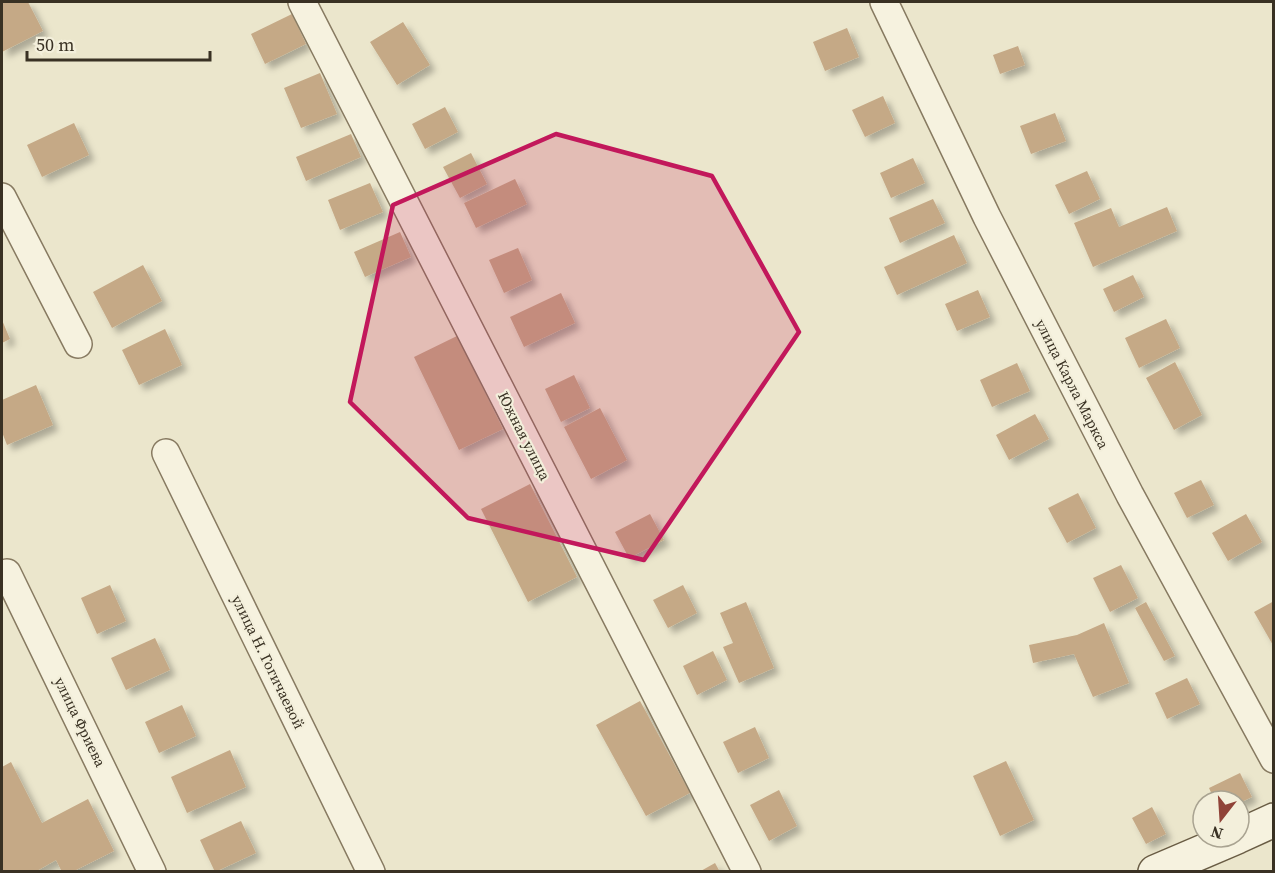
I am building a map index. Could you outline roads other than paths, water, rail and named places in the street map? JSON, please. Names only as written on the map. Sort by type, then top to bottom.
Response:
[{"type":"street","name":"Южная улица","points":[[302,2],[747,872]]},
{"type":"street","name":"улица Карла Маркса","points":[[884,2],[987,218],[1130,495],[1274,759]]},
{"type":"street","points":[[2,197],[78,344]]},
{"type":"street","name":"улица Н. Гогичаевой","points":[[166,453],[371,872]]},
{"type":"street","name":"улица Фриева","points":[[7,573],[152,872]]},
{"type":"street","points":[[1251,831],[1274,820]]},
{"type":"street","points":[[1155,872],[1210,849]]}]
